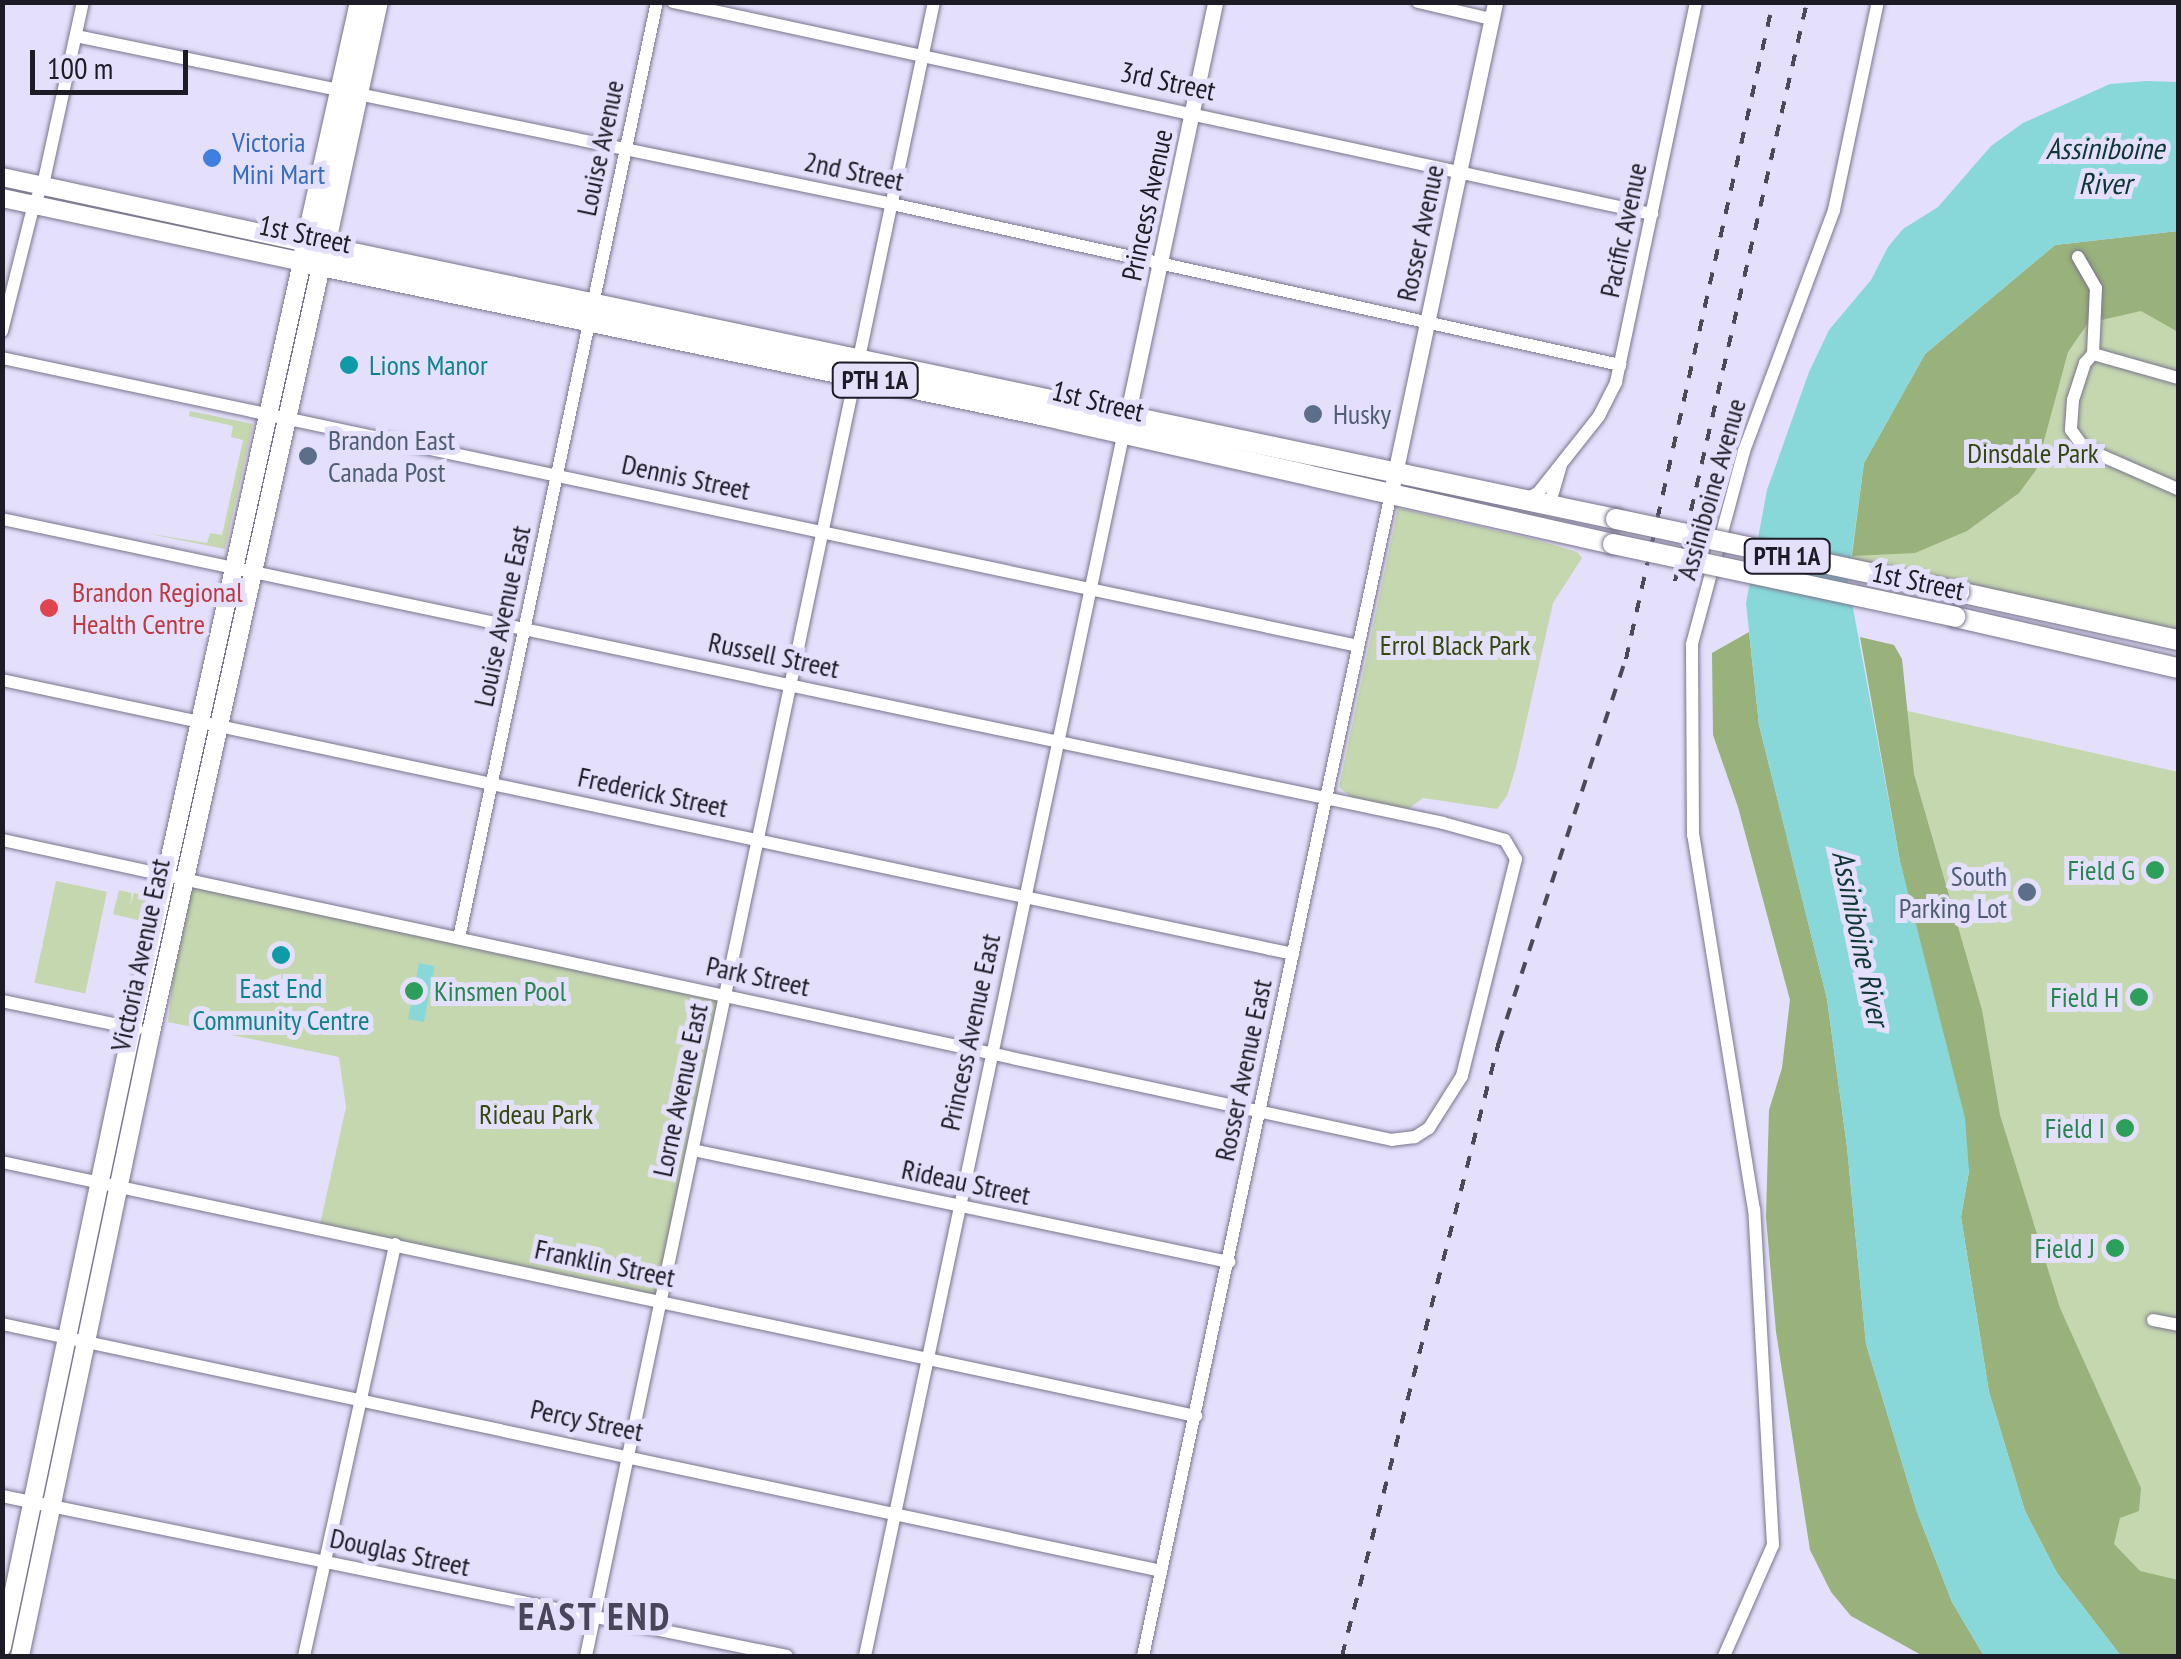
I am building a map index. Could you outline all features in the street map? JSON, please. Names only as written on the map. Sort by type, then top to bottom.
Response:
[{"type":"main road","points":[[314,254],[348,95],[360,2]]},
{"type":"main road","points":[[348,95],[378,2]]},
{"type":"main road","name":"1st Street","points":[[2,177],[314,254],[591,314],[857,367],[1393,484],[1514,499],[1552,496],[1580,512],[2178,640]]},
{"type":"main road","name":"1st Street","points":[[2,198],[314,254]]},
{"type":"main road","name":"Victoria Avenue East","points":[[20,1656],[68,1339],[99,1182],[142,1030],[314,254]]},
{"type":"main road","name":"1st Street","points":[[1393,484],[1448,505],[1613,544],[2178,668]]},
{"type":"main road","points":[[1448,505],[1537,516],[1552,496]]},
{"type":"main road","name":"Victoria Avenue East","points":[[2,1647],[88,1341],[121,1188],[142,1030]]},
{"type":"street","points":[[2,331],[34,204],[43,185],[83,2]]},
{"type":"street","name":"Louise Avenue","points":[[591,314],[657,2]]},
{"type":"street","name":"3rd Street","points":[[673,2],[1652,214]]},
{"type":"street","name":"Lorne Avenue East","points":[[586,1656],[934,2]]},
{"type":"street","name":"Princess Avenue","points":[[1125,427],[1215,2]]},
{"type":"street","points":[[1418,2],[1493,10]]},
{"type":"street","name":"Pacific Avenue","points":[[1514,499],[1538,493],[1599,416],[1620,365],[1696,2]]},
{"type":"street","name":"Assiniboine Avenue","points":[[1724,1656],[1773,1545],[1754,1210],[1692,835],[1692,644],[1744,451],[1834,210],[1878,2]]},
{"type":"street","name":"Rosser Avenue","points":[[1393,484],[1493,10]]},
{"type":"street","name":"2nd Street","points":[[76,36],[892,204],[1620,365]]},
{"type":"street","points":[[2078,258],[2096,288],[2093,354],[2085,362],[2074,400],[2071,430],[2084,448],[2178,489]]},
{"type":"street","name":"Louise Avenue East","points":[[460,938],[591,314]]},
{"type":"street","points":[[2093,354],[2178,378]]},
{"type":"street","name":"Dennis Street","points":[[2,358],[1358,646]]},
{"type":"street","name":"Princess Avenue East","points":[[865,1656],[1125,427]]},
{"type":"street","name":"Pacific Avenue","points":[[1552,496],[1566,454]]},
{"type":"street","name":"Rosser Avenue East","points":[[1143,1656],[1393,484]]},
{"type":"street","name":"Russell Street","points":[[2,520],[790,683],[1498,837],[1515,850],[1515,866]]},
{"type":"street","name":"Frederick Street","points":[[2,680],[1293,954]]},
{"type":"street","name":"Park Street","points":[[2,840],[1405,1140],[1422,1133],[1434,1121],[1466,1064],[1515,866]]},
{"type":"street","points":[[2,1001],[142,1030]]},
{"type":"street","name":"Rideau Street","points":[[693,1150],[1229,1262]]},
{"type":"street","name":"Franklin Street","points":[[2,1162],[1196,1416]]},
{"type":"street","points":[[304,1656],[395,1244]]},
{"type":"street","points":[[2154,1320],[2178,1325]]},
{"type":"street","name":"Percy Street","points":[[2,1324],[628,1454],[1161,1571]]},
{"type":"street","name":"Douglas Street","points":[[2,1496],[788,1656]]},
{"type":"green space","name":"Dinsdale Park","points":[[2178,231],[2178,637],[1850,566],[1864,463]]},
{"type":"green space","points":[[2178,231],[2178,332],[2141,311],[2088,323],[2068,352],[2036,470],[2019,493],[1967,531],[1915,553],[1852,556],[1864,463],[1925,354],[2055,245]]},
{"type":"green space","points":[[190,411],[253,424],[225,549],[145,533],[207,543],[210,533],[222,535],[243,440],[231,437],[233,426],[189,416]]},
{"type":"green space","name":"Errol Black Park","points":[[1398,508],[1537,540],[1577,552],[1582,558],[1553,603],[1516,767],[1507,796],[1497,809],[1423,798],[1407,810],[1352,798],[1339,787]]},
{"type":"green space","points":[[1749,632],[1759,725],[1827,999],[1847,1147],[1866,1344],[1917,1512],[1952,1602],[1984,1656],[1923,1656],[1851,1616],[1831,1592],[1810,1550],[1776,1332],[1766,1217],[1769,1110],[1782,1068],[1790,1000],[1738,807],[1713,735],[1712,653]]},
{"type":"green space","points":[[1860,637],[1894,645],[1902,659],[1914,774],[1982,1010],[2000,1115],[2060,1308],[2141,1488],[2139,1511],[2120,1518],[2114,1544],[2140,1571],[2178,1580],[2178,1656],[2121,1656],[2057,1573],[2025,1511],[1989,1392],[1961,1217],[1969,1171],[1900,861]]},
{"type":"green space","points":[[1872,703],[2178,772],[2178,1656],[2121,1656],[1900,861]]},
{"type":"green space","name":"Rideau Park","points":[[184,880],[726,995],[661,1301],[319,1229],[346,1107],[339,1057],[168,1022]]},
{"type":"green space","points":[[56,881],[107,892],[85,994],[34,983]]},
{"type":"green space","points":[[119,890],[132,893],[130,906],[134,893],[147,896],[141,921],[113,914]]},
{"type":"water","name":"Assiniboine River","points":[[2178,82],[2178,231],[2055,245],[1925,354],[1864,463],[1848,581],[1900,861],[1965,1118],[1969,1171],[1961,1217],[1989,1392],[2025,1511],[2057,1573],[2121,1656],[1984,1656],[1952,1602],[1917,1512],[1866,1344],[1847,1147],[1827,999],[1759,725],[1746,603],[1767,490],[1809,372],[1829,330],[1871,280],[1888,247],[1903,229],[1938,207],[1991,146],[2023,123],[2110,84]]},
{"type":"water","points":[[419,963],[435,966],[424,1022],[408,1019]]},
{"type":"railway","points":[[1342,1656],[1499,1042],[1626,659],[1773,2]]},
{"type":"railway","points":[[1675,581],[1807,2]]},
{"type":"place","name":"Victoria Mini Mart","points":[[212,158]]},
{"type":"place","name":"Lions Manor","points":[[349,365]]},
{"type":"place","name":"Husky","points":[[1313,414]]},
{"type":"place","name":"Brandon East Canada Post","points":[[308,456]]},
{"type":"place","name":"Brandon Regional Health Centre","points":[[49,608]]},
{"type":"place","name":"Field G","points":[[2155,870]]},
{"type":"place","name":"South Parking Lot","points":[[2027,892]]},
{"type":"place","name":"East End Community Centre","points":[[281,955]]},
{"type":"place","name":"Kinsmen Pool","points":[[414,991]]},
{"type":"place","name":"Field H","points":[[2139,997]]},
{"type":"place","name":"Field I","points":[[2125,1128]]},
{"type":"place","name":"Field J","points":[[2115,1248]]},
{"type":"district","name":"EAST END","points":[[595,1616]]}]
